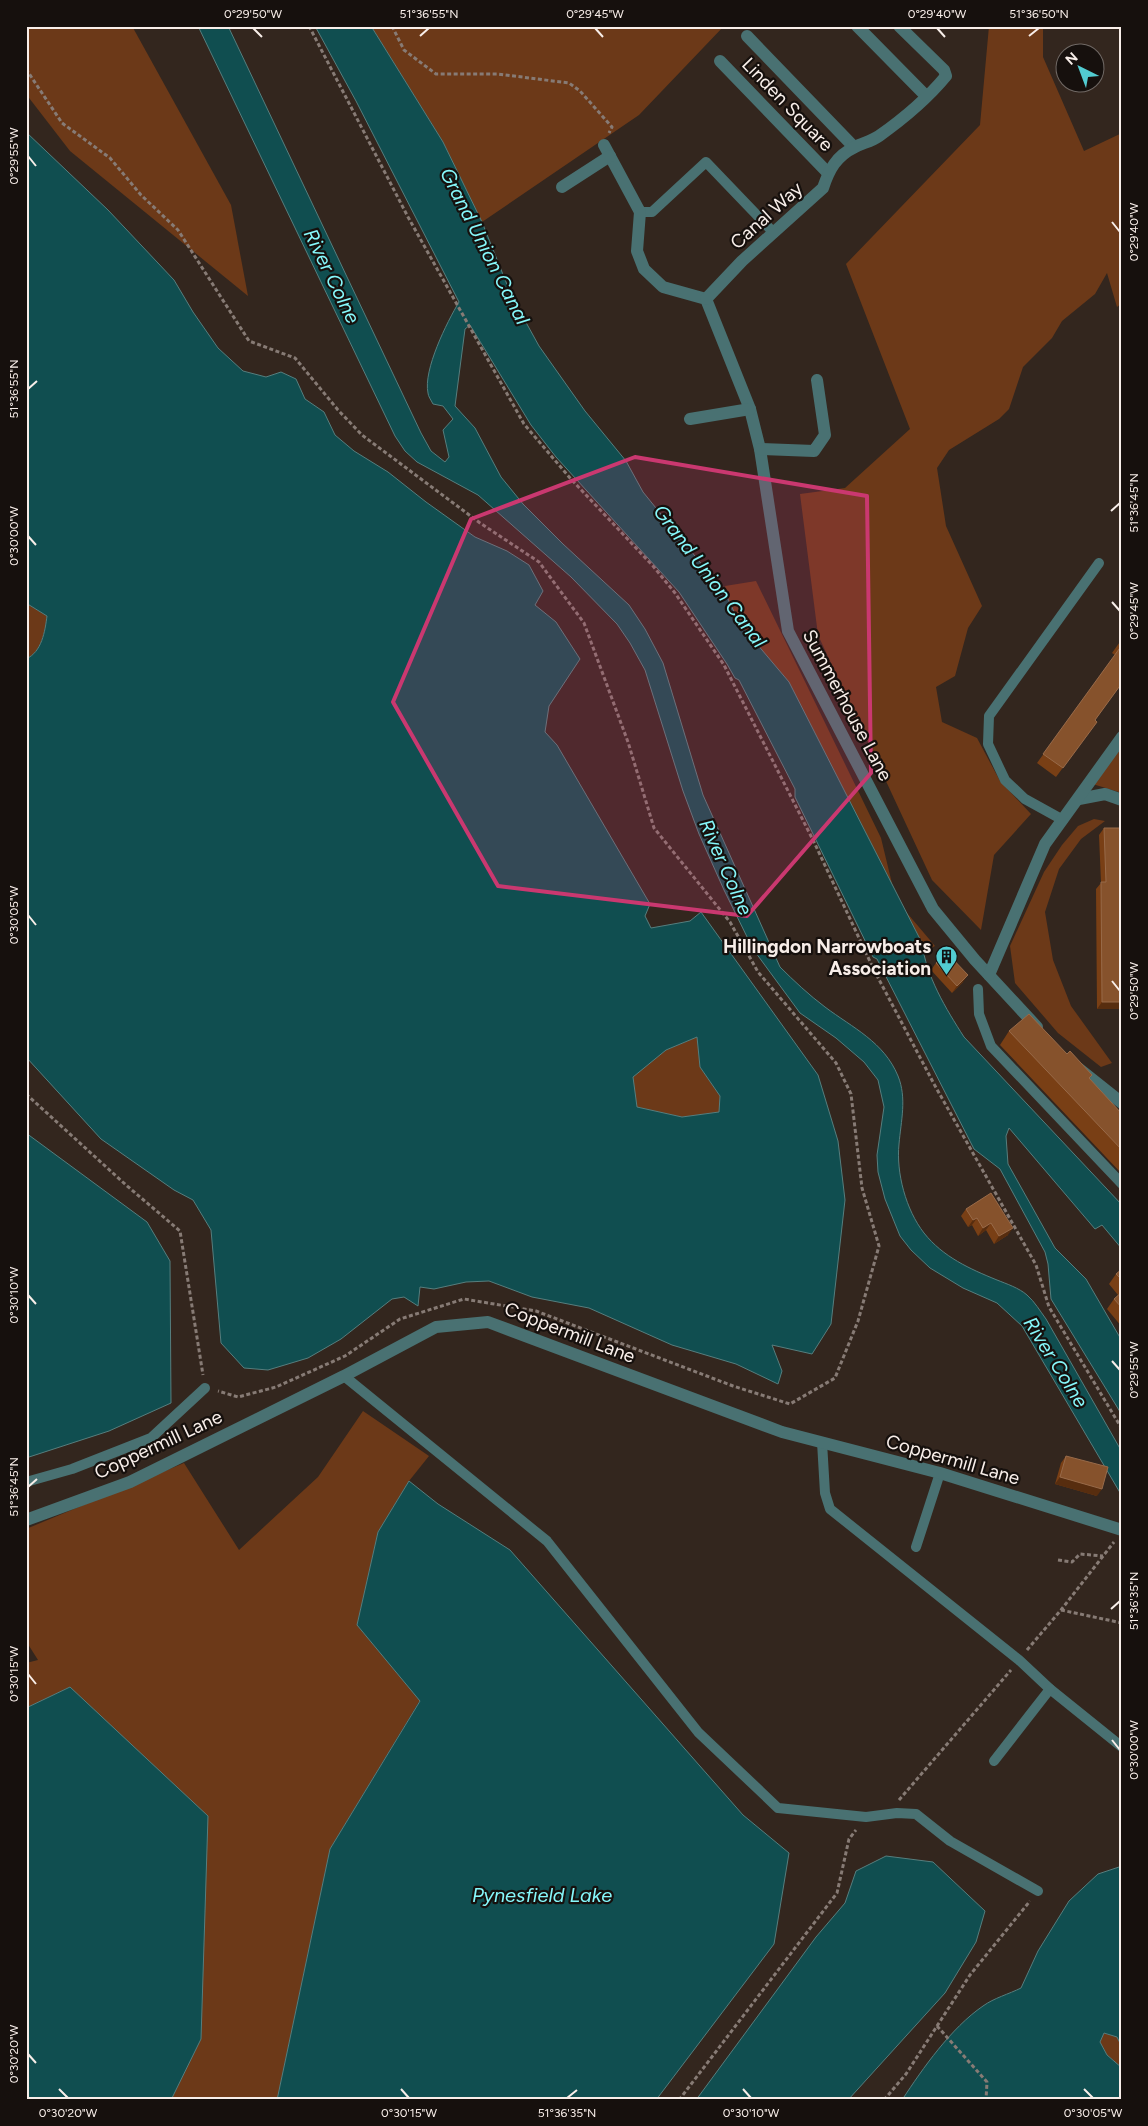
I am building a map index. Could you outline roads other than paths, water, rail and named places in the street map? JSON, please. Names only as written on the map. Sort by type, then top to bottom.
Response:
[{"type":"street","points":[[857,26],[926,96]]},
{"type":"street","name":"Canal Way","points":[[706,299],[742,260],[823,188],[828,173],[838,157],[854,147],[877,138],[902,118],[946,76],[944,70],[899,26]]},
{"type":"street","name":"Linden Square","points":[[746,36],[854,147]]},
{"type":"street","name":"Linden Square","points":[[720,61],[828,173]]},
{"type":"street","points":[[562,187],[606,151],[640,212],[637,251],[644,268],[663,287],[706,299]]},
{"type":"street","name":"Summerhouse Lane","points":[[706,299],[750,409],[760,448],[788,631],[933,910],[988,975],[1044,1034]]},
{"type":"street","points":[[760,448],[814,451],[825,435],[817,380]]},
{"type":"street","points":[[690,418],[750,409]]},
{"type":"street","points":[[988,975],[1045,844],[1122,737]]},
{"type":"street","points":[[1079,799],[1105,794],[1122,800]]},
{"type":"street","points":[[1069,1061],[1122,1103]]},
{"type":"street","name":"Coppermill Lane","points":[[26,1520],[130,1482],[344,1376],[436,1327],[488,1322],[782,1432],[940,1473],[1122,1530]]},
{"type":"lane","points":[[640,212],[652,212],[706,162],[774,233]]},
{"type":"lane","points":[[1063,820],[1025,799],[1005,780],[988,744],[989,716],[1099,564]]},
{"type":"lane","points":[[978,989],[979,1014],[991,1046],[1122,1184]]},
{"type":"lane","points":[[344,1376],[547,1541],[698,1732],[778,1808],[866,1817],[897,1813],[916,1814],[950,1841],[1038,1891]]},
{"type":"lane","points":[[26,1482],[72,1469],[151,1438],[204,1388]]},
{"type":"lane","points":[[822,1442],[825,1493],[830,1509],[1011,1654],[1122,1747]]},
{"type":"lane","points":[[916,1547],[940,1473]]},
{"type":"lane","points":[[994,1761],[1050,1688]]},
{"type":"water","points":[[198,26],[228,26],[421,433],[431,451],[445,462],[449,457],[443,430],[453,419],[443,406],[433,404],[428,394],[427,383],[437,346],[459,302],[356,101],[315,26],[371,26],[443,142],[482,222],[512,297],[539,346],[585,411],[626,461],[643,492],[725,593],[740,624],[789,682],[922,943],[932,980],[964,1037],[1122,1205],[1122,1249],[1102,1225],[1095,1229],[1009,1128],[1006,1136],[1008,1164],[1055,1248],[1086,1279],[1122,1341],[1122,1415],[1051,1299],[1045,1252],[1000,1169],[974,1149],[877,959],[873,957],[795,797],[795,789],[739,680],[735,678],[679,592],[556,457],[531,425],[470,325],[465,329],[455,406],[475,428],[501,477],[523,504],[629,605],[645,629],[663,663],[703,795],[780,967],[819,1002],[876,1045],[885,1054],[898,1076],[903,1101],[898,1155],[899,1167],[907,1202],[918,1224],[931,1241],[948,1256],[1020,1290],[1030,1298],[1046,1319],[1122,1452],[1122,1496],[1022,1326],[997,1303],[963,1288],[930,1268],[911,1250],[900,1236],[885,1199],[878,1172],[877,1155],[884,1107],[878,1080],[864,1062],[836,1038],[800,1013],[753,949],[699,834],[683,791],[645,670],[617,624],[571,577],[478,495],[417,462],[405,451],[395,436]]},
{"type":"water","points":[[26,132],[108,210],[174,280],[218,348],[243,371],[266,377],[281,372],[296,379],[305,399],[324,412],[335,435],[354,451],[388,472],[475,537],[507,551],[529,565],[543,591],[535,605],[556,622],[580,659],[549,706],[545,732],[557,745],[650,904],[645,916],[651,928],[690,921],[701,912],[818,1075],[838,1141],[845,1200],[831,1324],[812,1354],[772,1345],[782,1371],[778,1384],[736,1364],[672,1345],[589,1308],[532,1297],[489,1281],[466,1282],[434,1289],[420,1287],[418,1306],[404,1297],[392,1299],[341,1339],[308,1358],[268,1370],[244,1368],[221,1343],[211,1230],[193,1200],[174,1190],[101,1139],[26,1057],[26,659],[39,646],[44,634],[47,616],[26,603]],"holes":[[[697,1037],[700,1067],[720,1096],[719,1112],[682,1117],[637,1107],[633,1077],[666,1050]]]},
{"type":"water","points":[[26,1133],[147,1222],[170,1261],[171,1403],[109,1431],[26,1458]]},
{"type":"water","name":"Pynesfield Lake","points":[[409,1481],[438,1504],[510,1550],[743,1815],[789,1853],[774,1944],[656,2100],[277,2100],[330,1849],[420,1701],[357,1625],[378,1532]]},
{"type":"water","points":[[70,1687],[208,1816],[201,2039],[171,2100],[26,2100],[26,1708]]},
{"type":"water","points":[[886,1856],[933,1862],[985,1911],[976,1942],[945,1993],[848,2100],[696,2100],[816,1937],[845,1903],[856,1871]]},
{"type":"water","points":[[1122,1866],[1122,2047],[1117,2037],[1104,2033],[1100,2042],[1107,2055],[1122,2068],[1122,2100],[902,2100],[928,2062],[960,2025],[987,2003],[1021,1988],[1038,1951],[1069,1901],[1098,1874]]},
{"type":"place","name":"Hillingdon Narrowboats Association","points":[[947,976]]},
{"type":"water label","name":"Grand Union Canal","points":[[485,246]]},
{"type":"water label","name":"River Colne","points":[[332,276]]},
{"type":"water label","name":"Grand Union Canal","points":[[710,576]]},
{"type":"water label","name":"River Colne","points":[[726,867]]},
{"type":"water label","name":"River Colne","points":[[1056,1362]]}]
